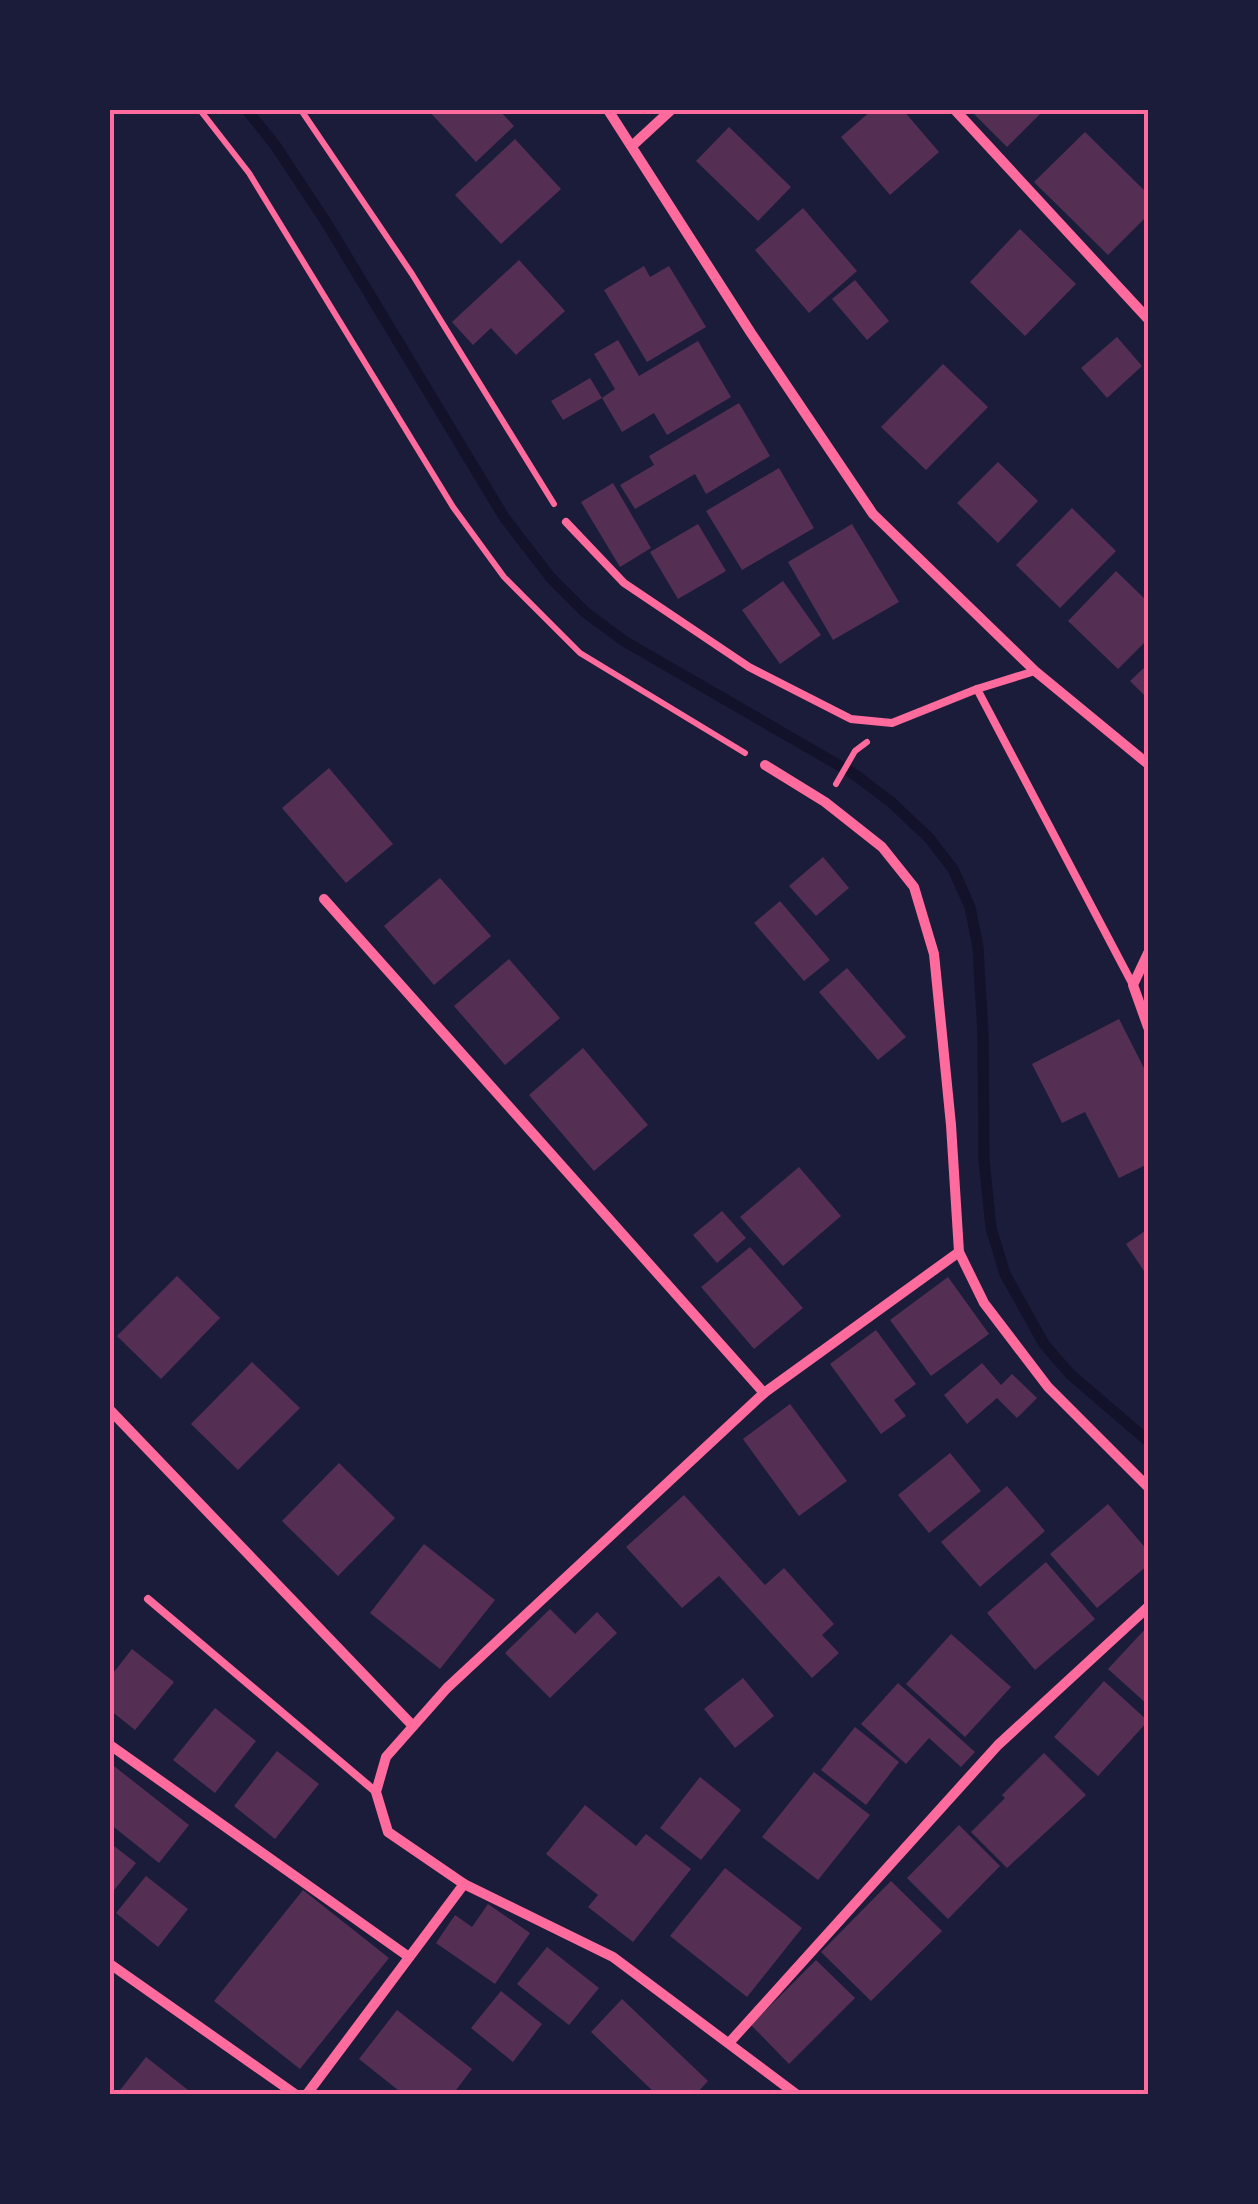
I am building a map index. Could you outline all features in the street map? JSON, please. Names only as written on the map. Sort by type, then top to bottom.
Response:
[{"type":"street","points":[[608,110],[751,333],[874,514],[1035,671],[1148,764]]},
{"type":"street","points":[[632,146],[671,110]]},
{"type":"street","points":[[955,110],[1148,319]]},
{"type":"street","points":[[765,765],[825,802],[882,847],[914,887],[934,954],[960,1252],[984,1303],[1048,1387],[1148,1488]]},
{"type":"street","points":[[324,899],[764,1394]]},
{"type":"street","points":[[1148,953],[1133,986],[1148,1027]]},
{"type":"street","points":[[796,2094],[613,1956],[464,1884],[388,1832],[376,1792],[386,1757],[447,1688],[764,1394],[960,1252]]},
{"type":"street","points":[[110,1410],[413,1726]]},
{"type":"street","points":[[729,2043],[998,1745],[1148,1607]]},
{"type":"street","points":[[110,1745],[409,1956]]},
{"type":"street","points":[[308,2094],[464,1884]]},
{"type":"street","points":[[110,1964],[295,2094]]},
{"type":"lane","points":[[566,522],[624,583],[749,667],[850,719],[892,723],[1035,671]]},
{"type":"lane","points":[[978,689],[1133,986]]},
{"type":"lane","points":[[148,1599],[376,1792]]},
{"type":"path","points":[[200,110],[248,172],[454,507],[504,578],[580,653],[765,765]]},
{"type":"path","points":[[301,110],[412,274],[566,522]]},
{"type":"path","points":[[833,788],[856,752]]},
{"type":"building","points":[[428,110],[499,110],[514,126],[476,162]]},
{"type":"building","points":[[872,110],[903,110],[939,152],[890,195],[841,137]]},
{"type":"building","points":[[970,110],[1044,110],[1007,147]]},
{"type":"building","points":[[729,127],[791,187],[758,221],[696,161]]},
{"type":"building","points":[[1085,132],[1148,194],[1148,215],[1108,255],[1034,182]]},
{"type":"building","points":[[515,139],[561,189],[501,244],[455,195]]},
{"type":"building","points":[[803,208],[857,271],[809,313],[755,250]]},
{"type":"building","points":[[1020,229],[1076,284],[1025,336],[970,282]]},
{"type":"building","points":[[519,260],[565,311],[516,355],[491,328],[473,345],[452,322]]},
{"type":"building","points":[[644,266],[650,277],[669,266],[706,327],[647,362],[604,290]]},
{"type":"building","points":[[855,280],[889,321],[867,340],[832,299]]},
{"type":"building","points":[[1117,337],[1142,366],[1107,398],[1081,368]]},
{"type":"building","points":[[618,340],[639,376],[698,341],[731,397],[667,435],[654,413],[622,432],[602,398],[615,389],[594,354]]},
{"type":"building","points":[[943,364],[988,407],[926,470],[881,427]]},
{"type":"building","points":[[590,378],[602,398],[563,420],[551,401]]},
{"type":"building","points":[[739,403],[770,456],[706,494],[695,474],[635,509],[620,485],[654,465],[649,456]]},
{"type":"building","points":[[998,462],[1038,501],[998,543],[957,503]]},
{"type":"building","points":[[779,468],[814,528],[742,570],[706,511]]},
{"type":"building","points":[[613,483],[651,548],[620,567],[581,502]]},
{"type":"building","points":[[1072,508],[1116,551],[1060,608],[1016,565]]},
{"type":"building","points":[[698,524],[726,571],[678,599],[650,552]]},
{"type":"building","points":[[852,524],[899,602],[833,640],[788,562]]},
{"type":"building","points":[[1116,571],[1148,602],[1148,639],[1118,669],[1068,621]]},
{"type":"building","points":[[783,581],[821,635],[780,664],[742,610]]},
{"type":"building","points":[[1148,664],[1148,699],[1130,681]]},
{"type":"building","points":[[329,768],[393,844],[346,883],[282,808]]},
{"type":"building","points":[[823,857],[849,888],[816,916],[789,886]]},
{"type":"building","points":[[440,878],[491,936],[434,985],[384,926]]},
{"type":"building","points":[[780,901],[830,960],[804,981],[754,923]]},
{"type":"building","points":[[509,959],[560,1018],[505,1065],[454,1006]]},
{"type":"building","points":[[847,968],[906,1037],[878,1060],[819,992]]},
{"type":"building","points":[[1119,1019],[1148,1076],[1148,1164],[1119,1178],[1085,1112],[1062,1123],[1032,1064]]},
{"type":"building","points":[[583,1048],[648,1125],[594,1171],[529,1095]]},
{"type":"building","points":[[799,1167],[841,1216],[783,1266],[740,1217]]},
{"type":"building","points":[[722,1211],[746,1238],[717,1263],[693,1235]]},
{"type":"building","points":[[1148,1229],[1148,1277],[1126,1244]]},
{"type":"building","points":[[750,1247],[803,1308],[754,1349],[701,1287]]},
{"type":"building","points":[[177,1276],[220,1318],[161,1379],[117,1336]]},
{"type":"building","points":[[948,1277],[989,1334],[931,1376],[890,1320]]},
{"type":"building","points":[[876,1330],[916,1384],[894,1400],[906,1416],[881,1434],[830,1364]]},
{"type":"building","points":[[252,1362],[300,1408],[238,1470],[191,1424]]},
{"type":"building","points":[[982,1363],[1001,1385],[1012,1374],[1037,1398],[1017,1418],[997,1398],[967,1424],[944,1395]]},
{"type":"building","points":[[790,1404],[847,1481],[799,1516],[743,1439]]},
{"type":"building","points":[[950,1453],[981,1491],[929,1533],[898,1495]]},
{"type":"building","points":[[339,1463],[395,1518],[338,1576],[282,1521]]},
{"type":"building","points":[[1007,1486],[1045,1531],[980,1587],[941,1542]]},
{"type":"building","points":[[684,1495],[765,1585],[784,1568],[834,1624],[822,1635],[839,1653],[812,1678],[719,1576],[682,1608],[626,1547]]},
{"type":"building","points":[[1108,1504],[1148,1551],[1148,1565],[1097,1608],[1050,1554]]},
{"type":"building","points":[[424,1544],[495,1600],[440,1669],[370,1613]]},
{"type":"building","points":[[1046,1562],[1095,1619],[1035,1670],[987,1613]]},
{"type":"building","points":[[550,1609],[575,1634],[597,1612],[617,1633],[550,1698],[505,1653]]},
{"type":"building","points":[[1148,1626],[1148,1705],[1108,1669]]},
{"type":"building","points":[[951,1634],[1011,1687],[965,1737],[906,1684]]},
{"type":"building","points":[[132,1649],[174,1682],[135,1730],[110,1710],[110,1677]]},
{"type":"building","points":[[743,1678],[774,1716],[735,1748],[704,1709]]},
{"type":"building","points":[[1104,1681],[1148,1721],[1098,1776],[1054,1737]]},
{"type":"building","points":[[898,1683],[975,1752],[961,1767],[929,1738],[906,1764],[861,1724]]},
{"type":"building","points":[[215,1708],[256,1741],[215,1793],[173,1760]]},
{"type":"building","points":[[855,1727],[899,1762],[866,1805],[821,1770]]},
{"type":"building","points":[[277,1751],[319,1784],[275,1839],[234,1806]]},
{"type":"building","points":[[1044,1753],[1086,1795],[1007,1868],[971,1832]]},
{"type":"building","points":[[110,1763],[189,1825],[159,1863],[110,1824]]},
{"type":"building","points":[[814,1772],[870,1815],[818,1880],[762,1837]]},
{"type":"building","points":[[700,1777],[741,1810],[701,1860],[660,1828]]},
{"type":"building","points":[[585,1805],[636,1846],[646,1834],[691,1869],[633,1942],[588,1907],[598,1895],[546,1854]]},
{"type":"building","points":[[959,1825],[1000,1866],[948,1919],[907,1878]]},
{"type":"building","points":[[110,1843],[136,1863],[110,1895]]},
{"type":"building","points":[[725,1868],[802,1928],[747,1997],[670,1936]]},
{"type":"building","points":[[146,1876],[188,1909],[158,1947],[116,1913]]},
{"type":"building","points":[[891,1881],[942,1931],[871,2001],[821,1952]]},
{"type":"building","points":[[303,1890],[389,1958],[300,2069],[214,2001]]},
{"type":"building","points":[[488,1904],[530,1933],[495,1984],[436,1943],[455,1915],[472,1927]]},
{"type":"building","points":[[547,1947],[599,1988],[569,2025],[517,1984]]},
{"type":"building","points":[[816,1960],[855,1998],[789,2064],[751,2025]]},
{"type":"building","points":[[501,1991],[542,2024],[513,2062],[471,2028]]},
{"type":"building","points":[[622,1999],[708,2081],[696,2094],[656,2094],[591,2032]]},
{"type":"building","points":[[397,2010],[472,2069],[453,2094],[403,2094],[359,2059]]},
{"type":"building","points":[[146,2057],[188,2090],[192,2094],[117,2094]]},
{"type":"waterway","points":[[247,110],[326,222],[504,517],[551,578],[585,612],[624,641],[854,774],[929,838],[953,869],[970,907],[978,947],[984,1160],[991,1228],[1005,1274],[1044,1344],[1070,1374],[1148,1441]]}]
